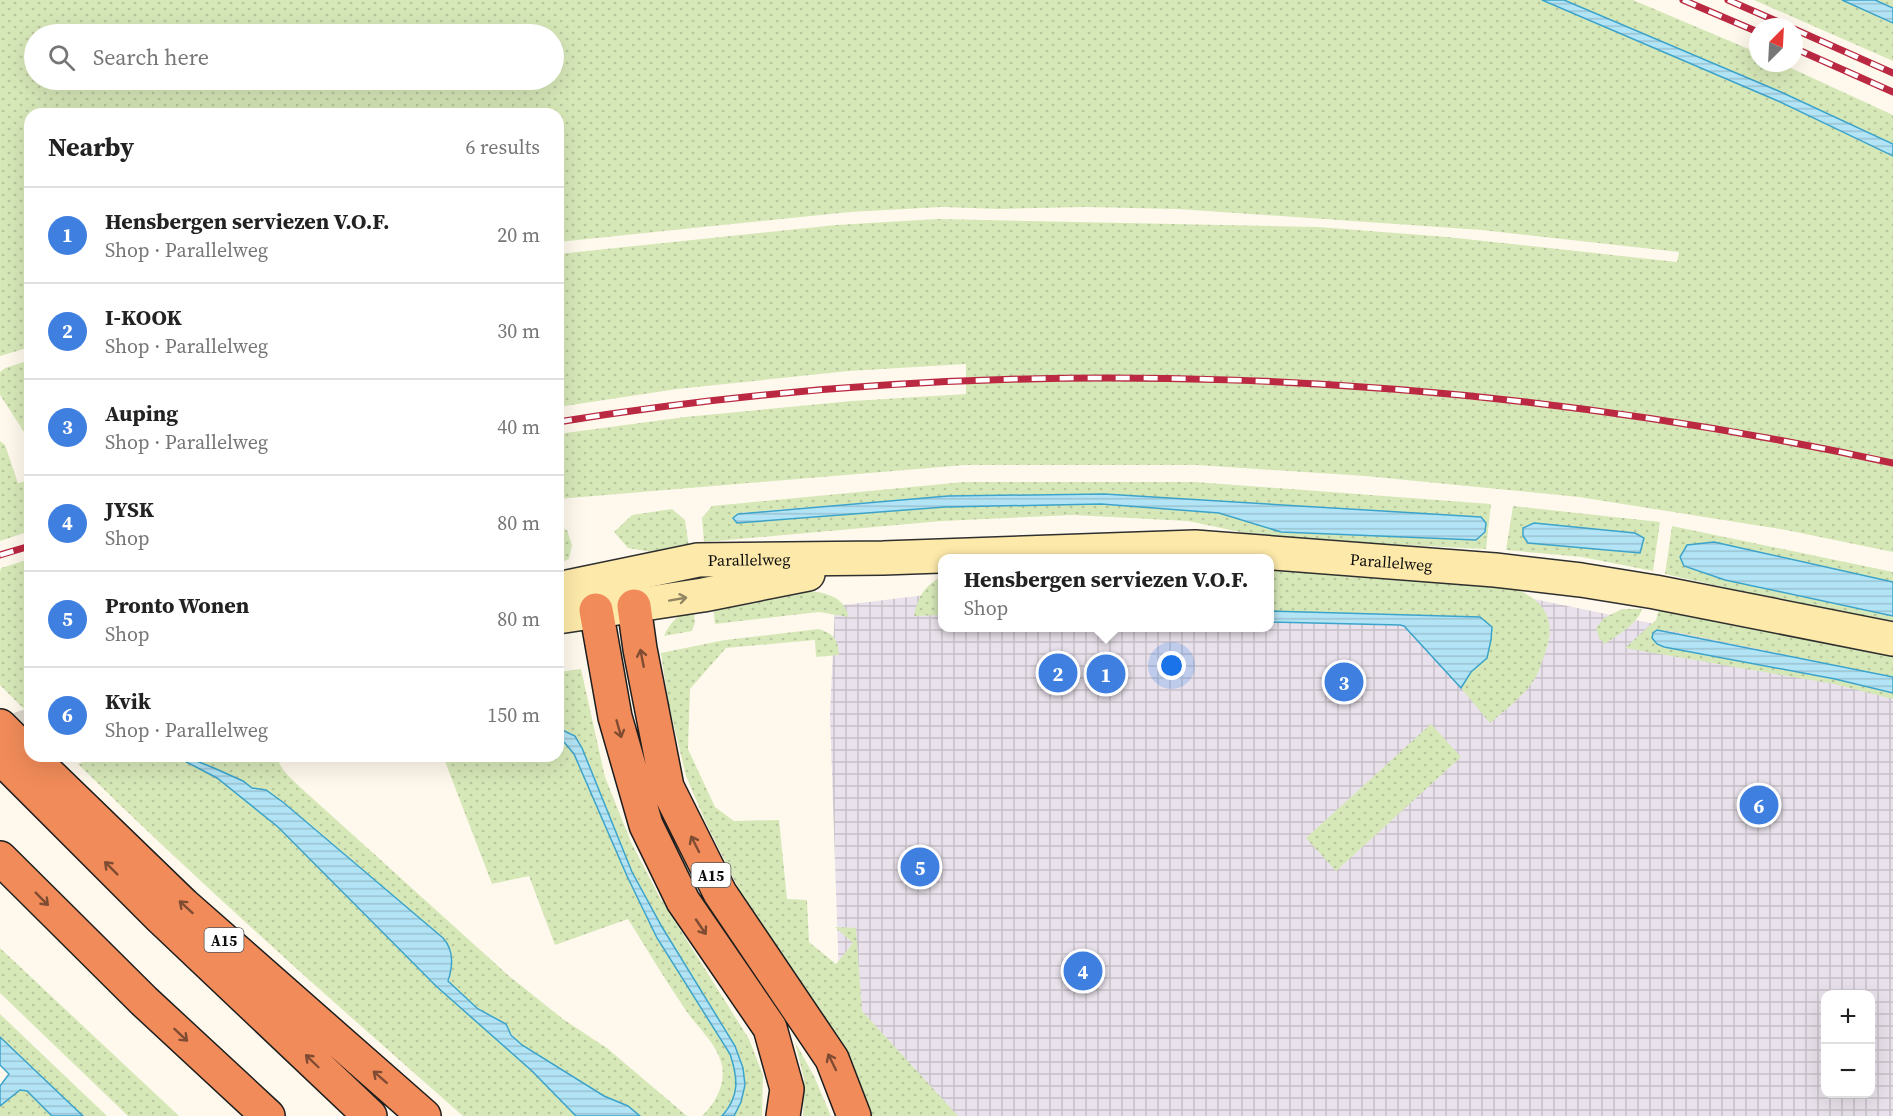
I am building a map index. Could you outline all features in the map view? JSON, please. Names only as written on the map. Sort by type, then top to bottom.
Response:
[{"type":"highway","name":"A15","points":[[634,606],[640,649],[667,787],[720,893],[832,1059],[854,1116]]},
{"type":"highway","name":"A15","points":[[596,610],[615,717],[646,825],[683,901],[770,1028],[787,1089],[783,1116]]},
{"type":"highway","name":"A15","points":[[0,726],[24,750]]},
{"type":"highway","name":"A15","points":[[0,757],[161,918],[370,1116]]},
{"type":"highway","name":"A15","points":[[36,762],[184,905],[424,1116]]},
{"type":"highway","points":[[0,858],[144,1001],[268,1116]]},
{"type":"main road","name":"Parallelweg","points":[[996,554],[1195,547],[1495,570],[1581,580],[1655,592],[1893,639]]},
{"type":"main road","name":"Parallelweg","points":[[564,588],[698,560],[938,556]]},
{"type":"main road","name":"Parallelweg","points":[[564,616],[703,595],[883,558]]},
{"type":"main road","points":[[596,610],[617,576],[634,606]]},
{"type":"shaded area","points":[[1475,587],[1893,673],[1893,1116],[923,1116],[840,1008],[830,715],[835,606],[938,593],[938,632],[1274,632],[1274,589]]},
{"type":"green space","points":[[0,0],[1633,0],[1749,49],[1749,72],[1800,72],[1893,115],[1893,552],[1786,530],[1579,497],[1365,476],[1197,465],[965,465],[564,498],[564,433],[685,417],[852,401],[966,394],[966,364],[849,371],[677,389],[564,406],[564,253],[836,225],[938,219],[1318,227],[1447,237],[1677,262],[1679,252],[1482,230],[1178,209],[1085,207],[999,209],[942,207],[850,212],[564,241],[564,108],[24,108],[24,349],[0,356]]},
{"type":"green space","points":[[1754,0],[1893,0],[1893,61],[1803,22],[1803,18],[1795,18]]},
{"type":"green space","points":[[24,362],[24,432],[0,395],[0,372]]},
{"type":"green space","points":[[0,441],[5,445],[18,483],[24,482],[24,533],[0,541]]},
{"type":"green space","points":[[964,482],[1195,482],[1491,504],[1486,549],[1273,539],[1188,521],[1073,515],[942,521],[704,542],[702,518],[712,506]],"holes":[[[1104,494],[1485,532],[1476,540],[1281,532],[1219,513],[1101,504],[945,507],[737,523],[733,518],[738,513],[948,496]]]},
{"type":"green space","points":[[1513,506],[1660,522],[1653,571],[1582,557],[1506,550]]},
{"type":"green space","points":[[672,509],[685,520],[689,547],[652,552],[628,548],[614,532],[632,515]]},
{"type":"green space","points":[[1672,526],[1893,572],[1893,582],[1714,542],[1725,580],[1893,616],[1893,625],[1665,574]]},
{"type":"green space","points":[[564,529],[567,530],[572,545],[569,559],[564,561]]},
{"type":"green space","points":[[24,561],[24,709],[0,685],[1,568]]},
{"type":"green space","points":[[1274,569],[1514,588],[1536,600],[1543,608],[1549,625],[1547,647],[1537,675],[1525,692],[1490,723],[1461,688],[1471,672],[1487,657],[1480,617],[1274,611]]},
{"type":"green space","points":[[938,579],[938,615],[914,616],[923,592]]},
{"type":"green space","points":[[806,591],[833,596],[843,604],[849,617],[819,612],[715,624],[713,604]]},
{"type":"green space","points":[[693,608],[695,622],[692,631],[664,636],[676,619]]},
{"type":"green space","points":[[1622,609],[1642,609],[1632,624],[1605,644],[1599,638],[1596,628],[1604,618]]},
{"type":"green space","points":[[1659,609],[1893,654],[1893,677],[1666,630],[1657,644],[1835,679],[1893,693],[1893,699],[1834,684],[1625,648],[1656,620]]},
{"type":"green space","points":[[819,629],[834,638],[838,645],[839,655],[816,657],[815,640],[726,648],[690,689],[688,749],[715,807],[734,821],[779,820],[787,899],[807,900],[809,942],[836,964],[853,943],[835,927],[856,928],[862,1011],[958,1116],[869,1116],[744,900],[686,776],[668,701],[661,653],[725,640]]},
{"type":"green space","points":[[581,669],[605,777],[631,842],[659,896],[749,1039],[763,1075],[762,1116],[734,1116],[741,1102],[735,1046],[662,927],[632,872],[582,748],[573,734],[564,730],[564,671]]},
{"type":"green space","points":[[1431,724],[1461,757],[1336,871],[1306,838]]},
{"type":"green space","points":[[564,742],[574,754],[627,876],[657,938],[730,1054],[736,1079],[735,1094],[722,1116],[702,1116],[716,1098],[723,1077],[718,1055],[678,998],[628,919],[555,945],[529,876],[492,884],[445,762],[564,762]]},
{"type":"green space","points":[[84,762],[186,762],[217,778],[278,827],[436,986],[532,1071],[576,1116],[463,1116],[220,899],[78,764]]},
{"type":"green space","points":[[199,762],[279,762],[289,777],[509,976],[563,1019],[608,1049],[687,1116],[640,1116],[628,1106],[604,1096],[522,1045],[498,1019],[478,1009],[450,984],[451,955],[448,944],[443,938],[311,825],[266,790],[252,788],[233,776]]},
{"type":"green space","points":[[0,948],[179,1116],[128,1116],[0,993]]},
{"type":"green space","points":[[0,1014],[107,1116],[83,1116],[0,1037]]},
{"type":"green space","points":[[795,1042],[814,1076],[831,1116],[803,1116],[804,1079]]},
{"type":"green space","points":[[20,1089],[27,1090],[52,1116],[0,1116],[0,1106]]},
{"type":"water","points":[[1542,0],[1564,0],[1781,92],[1893,144],[1893,156],[1778,101]]},
{"type":"water","points":[[1842,0],[1875,0],[1893,8],[1893,23]]},
{"type":"water","points":[[1104,494],[1481,517],[1486,523],[1485,532],[1476,540],[1281,532],[1219,513],[1101,504],[945,507],[737,523],[733,518],[738,514],[948,496]]},
{"type":"water","points":[[1534,523],[1635,533],[1644,538],[1640,553],[1528,543],[1523,536],[1523,528]]},
{"type":"water","points":[[1714,542],[1893,582],[1893,616],[1725,580],[1684,566],[1680,557],[1687,545]]},
{"type":"water","points":[[1274,611],[1480,617],[1492,627],[1487,658],[1471,672],[1461,688],[1404,626],[1274,622]]},
{"type":"water","points":[[1657,630],[1893,677],[1893,693],[1835,679],[1664,647],[1652,638],[1653,633]]},
{"type":"water","points":[[564,731],[575,736],[582,748],[632,872],[662,927],[735,1046],[743,1068],[745,1085],[741,1102],[734,1116],[722,1116],[735,1094],[735,1071],[730,1054],[657,938],[627,876],[574,754],[564,742]]},
{"type":"water","points":[[186,762],[199,762],[214,768],[243,781],[252,788],[266,790],[284,803],[443,938],[449,948],[451,958],[448,981],[478,1009],[506,1024],[511,1035],[522,1045],[604,1096],[628,1106],[640,1116],[576,1116],[532,1071],[436,986],[278,827],[217,778]]},
{"type":"water","points":[[0,1037],[83,1116],[52,1116],[27,1091],[20,1090],[0,1106],[0,1086],[9,1074],[0,1065]]},
{"type":"tunnel","points":[[0,735],[24,727]]},
{"type":"railway","points":[[1683,0],[1749,28]]},
{"type":"railway","points":[[1728,0],[1769,18]]},
{"type":"railway","points":[[1803,33],[1893,73]]},
{"type":"railway","points":[[1803,52],[1893,92]]},
{"type":"railway","points":[[564,421],[724,399],[892,385],[1059,378],[1227,380],[1395,389],[1562,406],[1728,431],[1893,463]]},
{"type":"railway","points":[[0,555],[24,548]]},
{"type":"place","name":"I-KOOK","points":[[1058,673]]},
{"type":"place","name":"Hensbergen serviezen V.O.F.","points":[[1106,674]]},
{"type":"place","name":"Auping","points":[[1344,682]]},
{"type":"place","name":"Kvik","points":[[1759,805]]},
{"type":"place","name":"Pronto Wonen","points":[[920,867]]},
{"type":"place","name":"JYSK","points":[[1083,971]]}]
